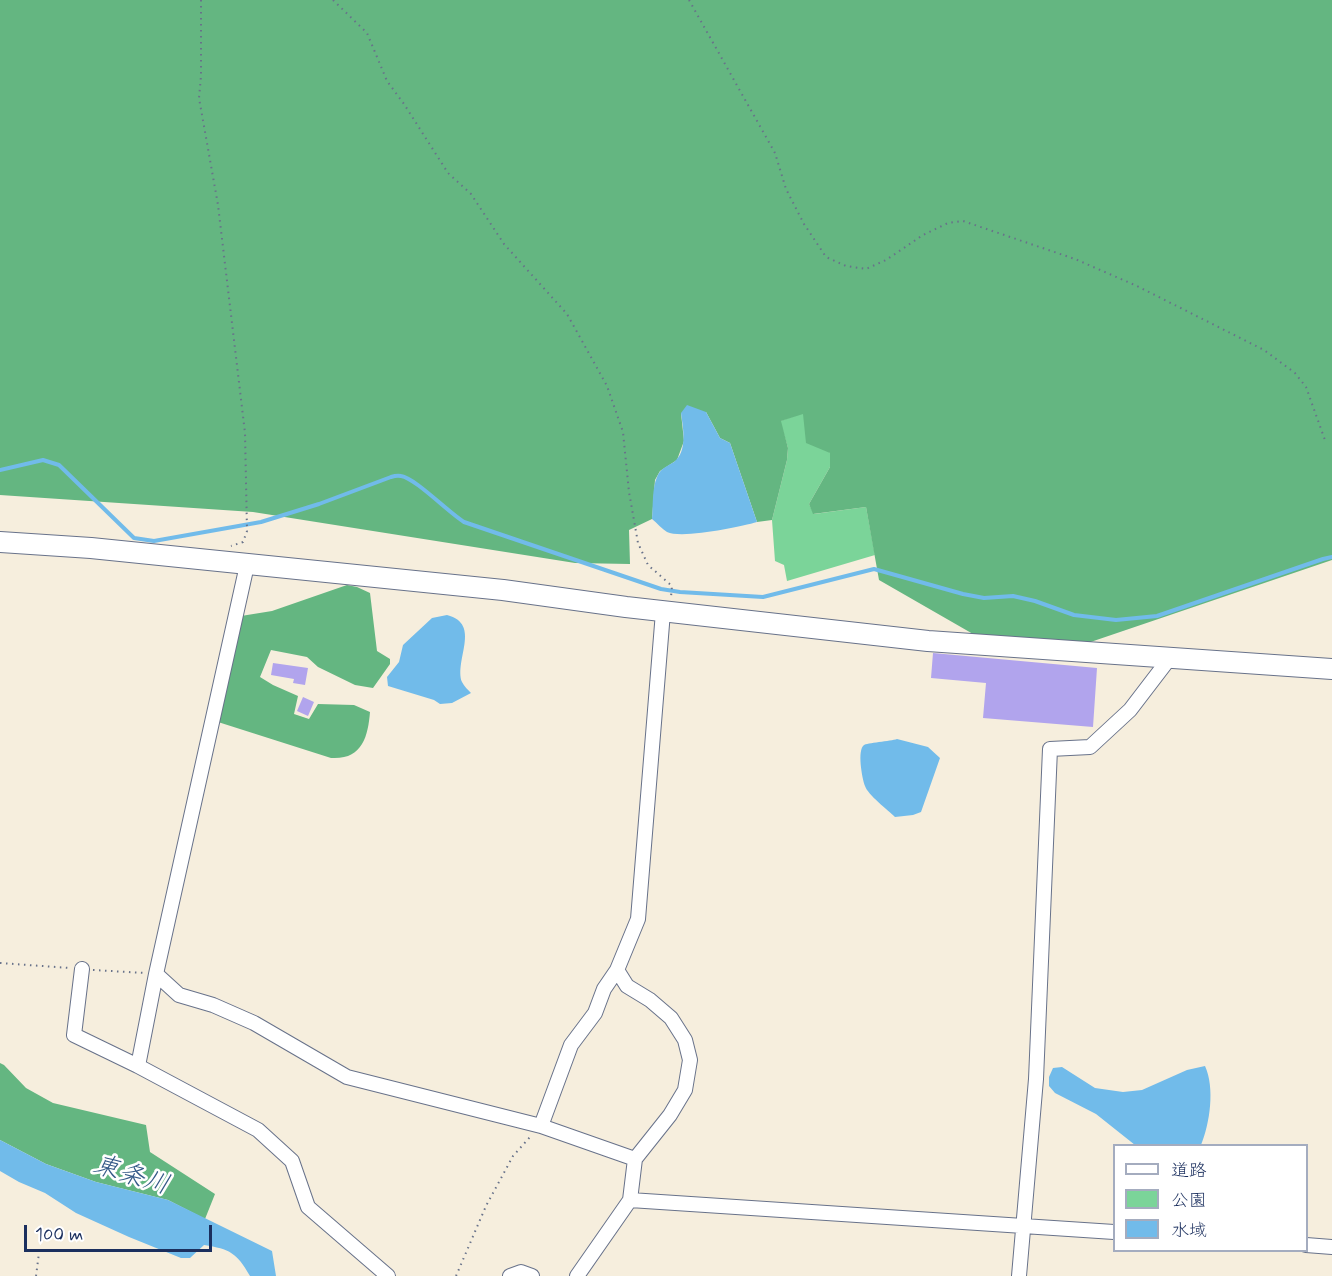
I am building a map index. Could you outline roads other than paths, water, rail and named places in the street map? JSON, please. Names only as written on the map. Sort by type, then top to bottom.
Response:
[{"type":"street","points":[[0,542],[91,548],[667,605],[928,642],[1332,669]]},
{"type":"street","points":[[138,1066],[156,974],[247,565]]},
{"type":"street","points":[[541,1126],[571,1046],[595,1012],[604,988],[617,970],[638,919],[667,605]]},
{"type":"street","points":[[1019,1276],[1036,1079],[1050,749],[1090,747],[1130,710],[1169,659]]},
{"type":"street","points":[[82,969],[74,1035],[138,1066],[258,1131],[292,1161],[308,1207],[388,1276]]},
{"type":"street","points":[[577,1276],[630,1200],[635,1159],[670,1115],[685,1090],[690,1060],[685,1040],[671,1018],[650,1000],[627,986],[617,970]]},
{"type":"street","points":[[156,974],[179,995],[213,1005],[254,1023],[347,1077],[541,1126],[635,1159]]},
{"type":"street","points":[[630,1200],[1113,1232]]},
{"type":"street","points":[[1308,1245],[1332,1246]]},
{"type":"street","points":[[510,1276],[521,1272],[532,1276]]},
{"type":"water","points":[[687,405],[706,412],[720,438],[730,443],[757,522],[698,533],[674,534],[667,532],[652,519],[655,481],[658,474],[674,462],[681,452],[684,439],[681,413]]},
{"type":"water","points":[[447,615],[463,626],[465,644],[460,673],[462,682],[471,693],[452,703],[440,704],[434,700],[388,686],[387,677],[399,662],[403,645],[432,618]]},
{"type":"water","points":[[897,739],[928,747],[940,758],[921,812],[895,817],[867,790],[860,758],[864,745]]},
{"type":"water","points":[[1205,1066],[1210,1085],[1207,1126],[1201,1144],[1134,1144],[1096,1114],[1055,1093],[1049,1086],[1049,1077],[1053,1068],[1062,1067],[1095,1088],[1123,1092],[1142,1090],[1187,1070]]},
{"type":"water","points":[[0,1140],[46,1164],[96,1182],[168,1200],[272,1251],[276,1276],[250,1276],[232,1253],[204,1245],[190,1258],[181,1258],[76,1213],[45,1193],[0,1171]]},
{"type":"waterway","points":[[0,470],[43,460],[59,465],[134,538],[154,541],[261,522],[319,504],[391,477],[400,476],[423,489],[464,522],[661,589],[680,592],[763,597],[874,569],[963,594],[984,598],[1013,596],[1074,615],[1116,620],[1157,616],[1332,557]]},
{"type":"water label","name":"東条川","points":[[131,1177]]}]
